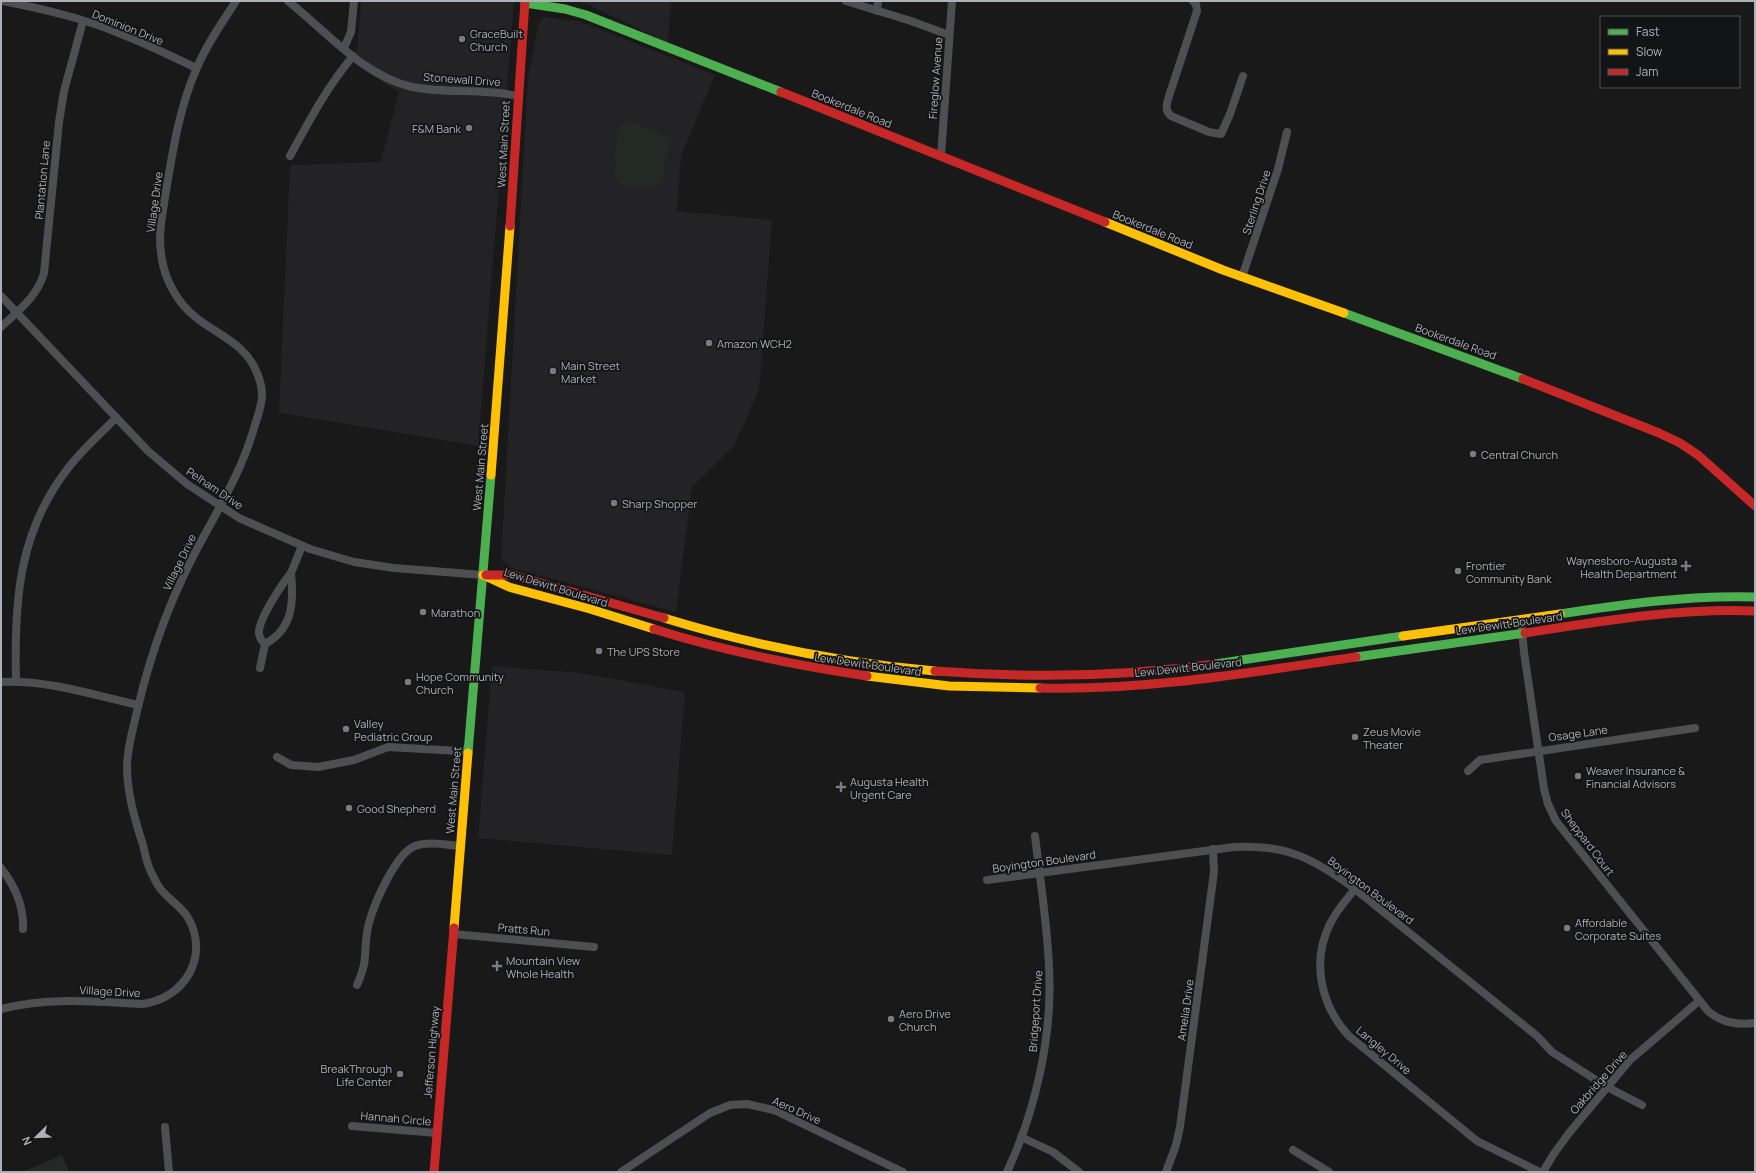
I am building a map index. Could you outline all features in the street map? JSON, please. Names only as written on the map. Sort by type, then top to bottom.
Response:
[{"type":"main road","name":"West Main Street","points":[[453,934],[509,246],[525,2]]},
{"type":"main road","name":"Bookerdale Road","points":[[525,2],[565,9],[586,15],[941,156],[1242,278],[1488,365],[1659,433],[1680,443],[1698,455],[1755,506]]},
{"type":"main road","name":"Lew Dewitt Boulevard","points":[[483,575],[513,575],[593,597],[700,630],[808,654],[890,667],[950,672],[1062,676],[1167,670],[1633,603],[1726,596],[1755,597]]},
{"type":"main road","name":"Lew Dewitt Boulevard","points":[[483,575],[509,587],[590,609],[695,642],[806,667],[889,680],[949,686],[1062,689],[1168,682],[1524,634],[1657,614],[1726,610],[1755,611]]},
{"type":"main road","name":"Jefferson Highway","points":[[434,1172],[453,934]]},
{"type":"street","name":"Dominion Drive","points":[[3,1],[50,11],[121,34],[196,68]]},
{"type":"street","name":"Village Drive","points":[[1,1009],[23,1004],[65,1000],[142,1004],[160,1000],[176,990],[185,980],[193,965],[196,954],[194,935],[188,918],[159,887],[150,869],[138,830],[127,775],[129,746],[138,705],[158,638],[171,603],[238,472],[251,438],[262,396],[259,378],[251,360],[236,344],[200,322],[183,304],[167,278],[161,254],[160,230],[175,138],[188,90],[196,68],[205,50],[236,1]]},
{"type":"street","name":"Stonewall Drive","points":[[288,1],[353,56],[397,82],[430,90],[492,92],[518,96]]},
{"type":"street","points":[[344,48],[351,32],[354,1]]},
{"type":"street","points":[[846,1],[911,21],[949,35]]},
{"type":"street","points":[[877,11],[878,1]]},
{"type":"street","name":"Fireglow Avenue","points":[[941,156],[952,1]]},
{"type":"street","points":[[1193,1],[1196,4],[1196,12],[1169,96],[1166,108],[1167,112],[1171,116],[1209,132],[1220,134],[1228,119],[1243,76]]},
{"type":"street","name":"Plantation Lane","points":[[1,327],[36,292],[44,273],[59,122],[64,91],[83,21]]},
{"type":"street","points":[[290,156],[319,101],[353,56]]},
{"type":"street","name":"Sterling Drive","points":[[1242,278],[1278,169],[1287,132]]},
{"type":"street","name":"Pelham Drive","points":[[1,296],[116,418],[167,468],[221,507],[260,529],[331,556],[376,566],[483,575]]},
{"type":"street","points":[[16,681],[15,628],[17,596],[23,562],[33,532],[51,494],[68,468],[91,442],[116,418]]},
{"type":"street","points":[[260,668],[264,644],[260,637],[259,629],[276,594],[291,573],[302,546]]},
{"type":"street","points":[[264,644],[275,637],[282,628],[291,610],[293,599],[291,573]]},
{"type":"street","name":"Sheppard Court","points":[[1521,618],[1524,634],[1524,652],[1538,750],[1546,797],[1553,816],[1560,828],[1708,1011],[1719,1019],[1731,1023],[1755,1023]]},
{"type":"street","points":[[1167,670],[1168,682]]},
{"type":"street","points":[[1,682],[16,681],[57,685],[138,705]]},
{"type":"street","name":"Osage Lane","points":[[1468,770],[1480,760],[1538,750],[1695,728]]},
{"type":"street","points":[[277,757],[291,765],[318,767],[354,760],[388,747],[459,751],[469,750]]},
{"type":"street","name":"Bridgeport Drive","points":[[1022,1137],[1029,1117],[1041,1070],[1049,1008],[1050,967],[1035,836]]},
{"type":"street","points":[[357,985],[364,965],[366,937],[374,908],[401,856],[409,849],[419,845],[434,843],[460,846]]},
{"type":"street","name":"Boyington Boulevard","points":[[987,880],[1234,846],[1263,846],[1293,853],[1326,868],[1355,890],[1537,1036],[1552,1052],[1607,1087],[1642,1105]]},
{"type":"street","name":"Amelia Drive","points":[[1166,1172],[1176,1145],[1185,1091],[1214,872],[1213,849]]},
{"type":"street","points":[[1,868],[18,896],[22,906],[23,929]]},
{"type":"street","name":"Langley Drive","points":[[1355,890],[1339,909],[1330,924],[1321,953],[1320,966],[1322,987],[1329,1007],[1335,1018],[1349,1036],[1477,1141],[1540,1172]]},
{"type":"street","name":"Pratts Run","points":[[453,934],[594,947]]},
{"type":"street","name":"Oakbridge Drive","points":[[1543,1172],[1569,1133],[1630,1060],[1700,1001]]},
{"type":"street","name":"Aero Drive","points":[[621,1172],[710,1113],[730,1106],[747,1104],[774,1110],[903,1172]]},
{"type":"street","name":"Hannah Circle","points":[[352,1126],[437,1133]]},
{"type":"street","points":[[164,1127],[169,1172]]},
{"type":"street","points":[[1007,1172],[1022,1137],[1053,1152],[1079,1172]]},
{"type":"street","points":[[1293,1150],[1328,1172]]},
{"type":"shaded area","points":[[361,1],[514,1],[478,446],[279,413],[290,165],[381,162],[399,92],[356,64]]},
{"type":"shaded area","points":[[580,1],[671,1],[668,43]]},
{"type":"shaded area","points":[[543,17],[579,21],[715,75],[681,156],[677,211],[772,220],[759,390],[734,446],[692,487],[676,612],[512,568],[501,560],[528,78],[538,27]]},
{"type":"shaded area","points":[[625,122],[630,122],[653,130],[665,136],[670,143],[665,165],[664,178],[661,185],[653,187],[633,186],[622,185],[616,181],[614,176],[617,130],[620,125]]},
{"type":"shaded area","points":[[492,666],[580,673],[685,692],[672,855],[478,838]]},
{"type":"shaded area","points":[[62,1155],[69,1172],[25,1172],[25,1171]]},
{"type":"traffic: fast","points":[[525,3],[565,9],[586,15],[781,92]]},
{"type":"traffic: fast","points":[[1344,313],[1523,379]]},
{"type":"traffic: fast","points":[[468,753],[491,475]]},
{"type":"traffic: fast","points":[[1560,614],[1682,599],[1706,597],[1755,597]]},
{"type":"traffic: fast","points":[[1356,657],[1525,633]]},
{"type":"traffic: fast","points":[[1215,664],[1403,636]]},
{"type":"traffic: slow","points":[[1105,222],[1223,270],[1344,313]]},
{"type":"traffic: slow","points":[[491,475],[510,226]]},
{"type":"traffic: slow","points":[[483,575],[509,587],[590,609],[654,629]]},
{"type":"traffic: slow","points":[[1403,636],[1560,614]]},
{"type":"traffic: slow","points":[[664,618],[731,637],[798,652],[901,668],[935,671]]},
{"type":"traffic: slow","points":[[867,676],[949,686],[1040,688]]},
{"type":"traffic: slow","points":[[454,928],[468,753]]},
{"type":"traffic: jam","points":[[510,226],[525,1]]},
{"type":"traffic: jam","points":[[781,92],[1105,222]]},
{"type":"traffic: jam","points":[[1523,379],[1659,433],[1680,443],[1698,455],[1755,506]]},
{"type":"traffic: jam","points":[[486,575],[513,575],[664,618]]},
{"type":"traffic: jam","points":[[1525,633],[1669,613],[1697,611],[1755,611]]},
{"type":"traffic: jam","points":[[654,629],[759,657],[867,676]]},
{"type":"traffic: jam","points":[[1040,688],[1119,687],[1199,679],[1356,657]]},
{"type":"traffic: jam","points":[[935,671],[1005,675],[1075,675],[1145,672],[1215,664]]},
{"type":"traffic: jam","points":[[434,1172],[454,928]]},
{"type":"place","name":"GraceBuilt Church","points":[[462,39]]},
{"type":"place","name":"F&M Bank","points":[[469,128]]},
{"type":"place","name":"Amazon WCH2","points":[[709,343]]},
{"type":"place","name":"Main Street Market","points":[[553,371]]},
{"type":"place","name":"Central Church","points":[[1473,454]]},
{"type":"place","name":"Sharp Shopper","points":[[614,503]]},
{"type":"place","name":"Waynesboro-Augusta Health Department","points":[[1686,566]]},
{"type":"place","name":"Frontier Community Bank","points":[[1458,571]]},
{"type":"place","name":"Marathon","points":[[423,612]]},
{"type":"place","name":"The UPS Store","points":[[599,651]]},
{"type":"place","name":"Hope Community Church","points":[[408,682]]},
{"type":"place","name":"Valley Pediatric Group","points":[[346,729]]},
{"type":"place","name":"Zeus Movie Theater","points":[[1355,737]]},
{"type":"place","name":"Weaver Insurance & Financial Advisors","points":[[1578,776]]},
{"type":"place","name":"Augusta Health Urgent Care","points":[[841,787]]},
{"type":"place","name":"Good Shepherd","points":[[349,808]]},
{"type":"place","name":"Affordable Corporate Suites","points":[[1567,928]]},
{"type":"place","name":"Mountain View Whole Health","points":[[497,966]]},
{"type":"place","name":"Aero Drive Church","points":[[891,1019]]},
{"type":"place","name":"BreakThrough Life Center","points":[[400,1074]]}]
